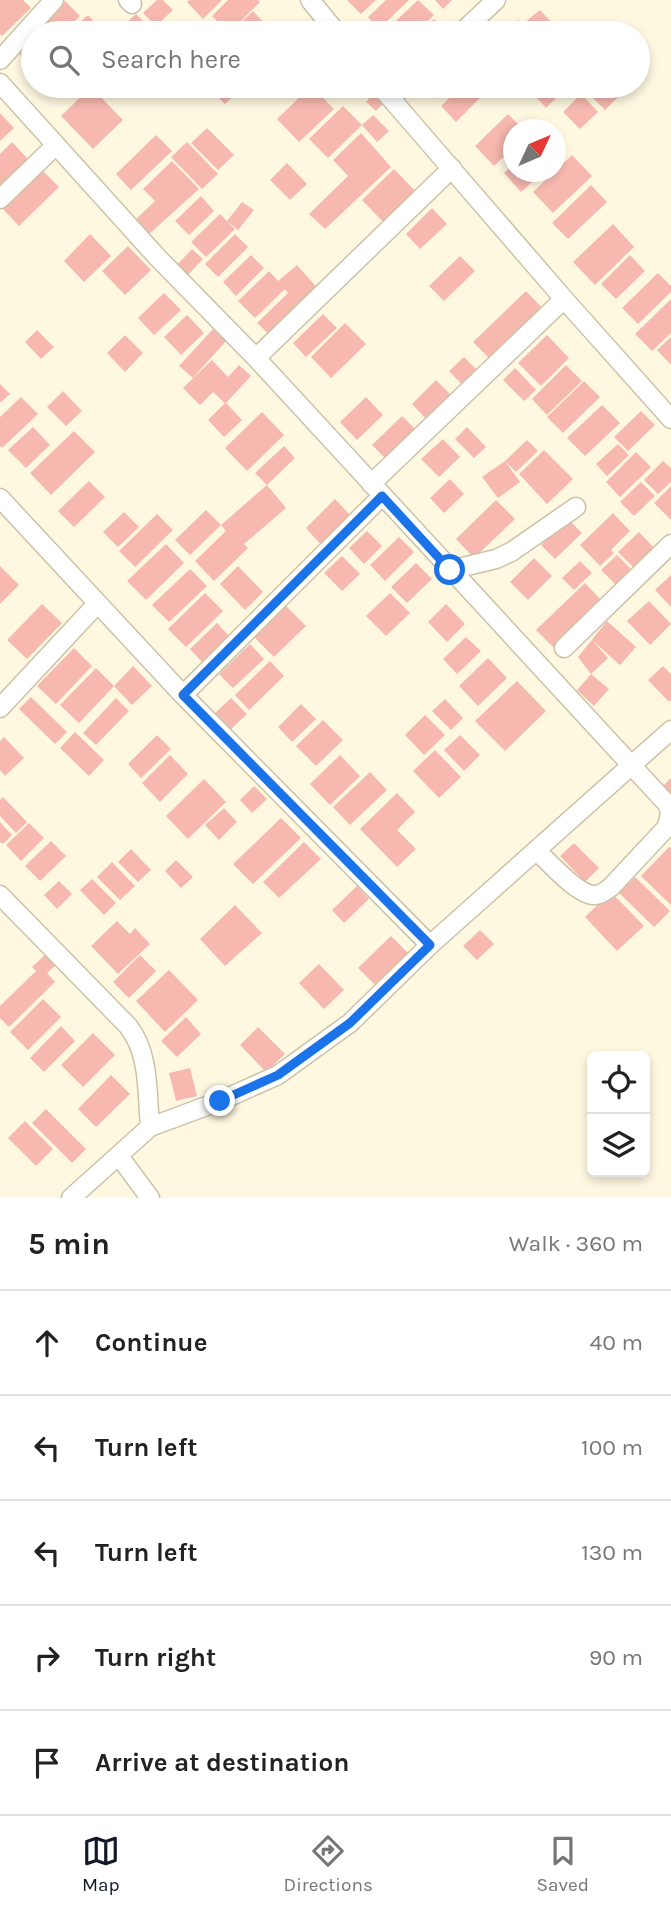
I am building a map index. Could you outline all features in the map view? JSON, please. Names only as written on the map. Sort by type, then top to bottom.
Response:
[{"type":"street","points":[[35,21],[54,0]]},
{"type":"street","points":[[310,0],[327,21]]},
{"type":"street","points":[[474,21],[496,0]]},
{"type":"street","points":[[0,60],[21,37]]},
{"type":"street","points":[[0,83],[159,258],[256,358],[665,800],[670,813],[667,827],[611,887],[595,895],[571,883],[537,851]]},
{"type":"street","points":[[390,98],[671,419]]},
{"type":"street","points":[[0,199],[56,145]]},
{"type":"street","points":[[256,358],[452,168]]},
{"type":"street","points":[[183,695],[376,490],[564,299]]},
{"type":"street","points":[[0,498],[183,695],[430,945]]},
{"type":"street","points":[[450,570],[496,559],[576,507]]},
{"type":"street","points":[[564,648],[671,544]]},
{"type":"street","points":[[0,708],[97,604]]},
{"type":"street","points":[[71,1198],[150,1127],[220,1101],[278,1075],[350,1023],[430,945],[671,730]]},
{"type":"street","points":[[0,895],[137,1037],[143,1054],[150,1127]]},
{"type":"street","points":[[119,1156],[150,1198]]},
{"type":"building","points":[[0,0],[23,0],[31,8],[2,36],[0,34]]},
{"type":"building","points":[[157,0],[163,0],[173,10],[161,21],[151,21],[143,13]]},
{"type":"building","points":[[222,0],[203,19],[187,2]]},
{"type":"building","points":[[228,0],[260,2],[241,21],[217,21],[212,16]]},
{"type":"building","points":[[347,0],[376,0],[361,14]]},
{"type":"building","points":[[386,0],[409,0],[387,21],[372,21],[368,17]]},
{"type":"building","points":[[418,0],[434,15],[428,21],[396,21]]},
{"type":"building","points":[[435,0],[452,0],[443,9]]},
{"type":"building","points":[[65,1],[80,16],[75,21],[45,21]]},
{"type":"building","points":[[540,10],[550,21],[526,21]]},
{"type":"building","points":[[253,11],[262,21],[243,21]]},
{"type":"building","points":[[136,14],[143,21],[128,21]]},
{"type":"building","points":[[88,15],[93,21],[81,21]]},
{"type":"building","points":[[21,44],[21,56],[15,50]]},
{"type":"building","points":[[80,98],[102,98],[123,120],[93,149],[61,116]]},
{"type":"building","points":[[219,98],[231,98],[225,104]]},
{"type":"building","points":[[299,98],[323,98],[334,109],[299,142],[277,119]]},
{"type":"building","points":[[369,98],[387,99],[376,111],[366,102]]},
{"type":"building","points":[[449,98],[480,98],[456,122],[441,106]]},
{"type":"building","points":[[537,98],[556,98],[546,108]]},
{"type":"building","points":[[577,98],[585,98],[598,112],[580,129],[563,112]]},
{"type":"building","points":[[593,98],[617,98],[605,110]]},
{"type":"building","points":[[343,106],[362,125],[328,158],[309,139]]},
{"type":"building","points":[[0,113],[14,128],[0,141]]},
{"type":"building","points":[[508,114],[513,119],[503,119],[503,157],[494,166],[475,146]]},
{"type":"building","points":[[373,115],[389,131],[377,142],[362,125]]},
{"type":"building","points":[[207,128],[234,155],[218,170],[191,143]]},
{"type":"building","points":[[361,133],[391,167],[325,229],[309,214],[348,176],[333,160]]},
{"type":"building","points":[[156,135],[172,151],[131,190],[116,174]]},
{"type":"building","points":[[12,142],[30,161],[0,190],[0,154]]},
{"type":"building","points":[[187,142],[218,174],[202,189],[171,157]]},
{"type":"building","points":[[572,155],[592,176],[553,213],[533,192],[544,182],[566,182],[566,161]]},
{"type":"building","points":[[172,161],[199,189],[149,234],[135,220],[155,201],[143,189]]},
{"type":"building","points":[[287,163],[307,184],[290,200],[270,180]]},
{"type":"building","points":[[394,169],[420,196],[388,227],[362,200]]},
{"type":"building","points":[[43,171],[59,187],[19,226],[3,209]]},
{"type":"building","points":[[512,182],[532,182],[521,192]]},
{"type":"building","points":[[591,185],[607,202],[568,239],[552,223]]},
{"type":"building","points":[[201,196],[214,211],[189,235],[175,221]]},
{"type":"building","points":[[242,202],[254,210],[238,230],[227,221]]},
{"type":"building","points":[[432,208],[447,224],[420,249],[406,234]]},
{"type":"building","points":[[220,214],[235,229],[206,257],[191,242]]},
{"type":"building","points":[[613,224],[634,247],[595,285],[573,262]]},
{"type":"building","points":[[90,234],[111,256],[84,282],[64,261]]},
{"type":"building","points":[[235,234],[248,247],[218,277],[205,264]]},
{"type":"building","points":[[128,246],[151,270],[125,295],[102,271]]},
{"type":"building","points":[[192,249],[203,259],[186,277],[175,267]]},
{"type":"building","points":[[251,255],[264,268],[236,296],[223,282]]},
{"type":"building","points":[[630,255],[645,271],[616,299],[601,284]]},
{"type":"building","points":[[460,256],[475,271],[444,301],[429,286]]},
{"type":"building","points":[[297,265],[320,291],[273,338],[257,323],[288,293],[285,289],[255,318],[238,301],[269,271],[278,281]]},
{"type":"building","points":[[658,273],[671,286],[671,292],[638,324],[622,308]]},
{"type":"building","points":[[526,291],[546,312],[494,363],[473,342]]},
{"type":"building","points":[[164,293],[181,310],[154,335],[138,318]]},
{"type":"building","points":[[671,299],[671,333],[652,351],[635,334]]},
{"type":"building","points":[[323,314],[337,328],[306,357],[293,343]]},
{"type":"building","points":[[187,315],[204,333],[181,355],[164,337]]},
{"type":"building","points":[[345,323],[366,344],[331,378],[311,357]]},
{"type":"building","points":[[213,329],[226,341],[193,378],[179,366]]},
{"type":"building","points":[[37,330],[54,347],[41,359],[25,342]]},
{"type":"building","points":[[125,335],[143,353],[125,372],[107,353]]},
{"type":"building","points":[[547,335],[569,358],[541,386],[518,363]]},
{"type":"building","points":[[671,337],[671,365],[657,350]]},
{"type":"building","points":[[464,357],[483,376],[468,391],[449,371]]},
{"type":"building","points":[[212,360],[228,377],[239,365],[251,376],[226,403],[242,420],[224,437],[208,420],[225,403],[213,392],[200,405],[183,388]]},
{"type":"building","points":[[566,365],[582,381],[547,415],[532,399]]},
{"type":"building","points":[[515,368],[536,390],[524,401],[503,380]]},
{"type":"building","points":[[436,380],[455,399],[430,423],[412,404]]},
{"type":"building","points":[[584,381],[600,397],[563,433],[547,417]]},
{"type":"building","points":[[0,384],[10,394],[0,403]]},
{"type":"building","points":[[63,391],[82,411],[66,426],[47,407]]},
{"type":"building","points":[[21,397],[38,414],[2,448],[0,417]]},
{"type":"building","points":[[366,397],[383,415],[357,440],[340,422]]},
{"type":"building","points":[[602,405],[620,423],[585,456],[567,438]]},
{"type":"building","points":[[641,411],[655,425],[628,451],[614,437]]},
{"type":"building","points":[[262,412],[284,435],[247,471],[225,448]]},
{"type":"building","points":[[402,416],[416,430],[386,459],[372,445]]},
{"type":"building","points":[[33,427],[50,445],[26,468],[8,450]]},
{"type":"building","points":[[467,427],[486,447],[474,458],[455,439]]},
{"type":"building","points":[[74,431],[95,452],[51,495],[30,473]]},
{"type":"building","points":[[443,439],[460,457],[439,477],[421,459]]},
{"type":"building","points":[[527,440],[538,451],[516,472],[505,461]]},
{"type":"building","points":[[618,444],[629,455],[607,476],[596,464]]},
{"type":"building","points":[[284,446],[295,458],[267,485],[255,473]]},
{"type":"building","points":[[544,450],[573,479],[547,504],[519,474]]},
{"type":"building","points":[[636,452],[651,467],[620,497],[606,482]]},
{"type":"building","points":[[505,461],[520,482],[498,498],[482,477]]},
{"type":"building","points":[[663,461],[671,468],[671,482],[658,494],[644,480]]},
{"type":"building","points":[[450,479],[464,494],[444,513],[430,498]]},
{"type":"building","points":[[89,481],[105,497],[74,527],[58,511]]},
{"type":"building","points":[[641,482],[655,496],[634,516],[620,502]]},
{"type":"building","points":[[267,485],[286,508],[244,544],[248,548],[214,581],[195,561],[226,531],[221,525]]},
{"type":"building","points":[[671,486],[671,520],[654,503]]},
{"type":"building","points":[[335,499],[352,517],[322,546],[306,528]]},
{"type":"building","points":[[496,500],[515,519],[474,558],[456,539]]},
{"type":"building","points":[[206,510],[221,525],[190,555],[175,540]]},
{"type":"building","points":[[124,512],[139,527],[118,547],[103,532]]},
{"type":"building","points":[[613,513],[630,531],[611,550],[614,553],[600,566],[580,545]]},
{"type":"building","points":[[157,514],[173,530],[135,567],[119,551]]},
{"type":"building","points":[[568,519],[582,533],[555,559],[541,545]]},
{"type":"building","points":[[367,531],[382,546],[364,564],[349,548]]},
{"type":"building","points":[[639,532],[658,552],[638,572],[618,552]]},
{"type":"building","points":[[399,537],[414,552],[385,581],[370,565]]},
{"type":"building","points":[[166,544],[184,563],[146,600],[127,581]]},
{"type":"building","points":[[617,555],[636,574],[620,589],[601,570]]},
{"type":"building","points":[[342,556],[360,574],[342,591],[324,573]]},
{"type":"building","points":[[534,558],[552,576],[528,600],[510,582]]},
{"type":"building","points":[[580,561],[592,573],[574,590],[562,578]]},
{"type":"building","points":[[416,563],[432,579],[407,603],[391,587]]},
{"type":"building","points":[[0,566],[19,585],[0,604]]},
{"type":"building","points":[[238,566],[263,592],[245,610],[220,584]]},
{"type":"building","points":[[190,569],[207,586],[169,622],[152,605]]},
{"type":"building","points":[[671,575],[671,607],[655,590]]},
{"type":"building","points":[[585,583],[604,603],[556,650],[536,630]]},
{"type":"building","points":[[205,593],[223,611],[186,647],[168,629]]},
{"type":"building","points":[[390,593],[410,613],[386,636],[366,616]]},
{"type":"building","points":[[649,601],[671,624],[650,645],[627,621]]},
{"type":"building","points":[[42,604],[62,623],[27,659],[7,640]]},
{"type":"building","points":[[446,604],[465,624],[447,642],[428,622]]},
{"type":"building","points":[[285,605],[306,626],[274,657],[253,636]]},
{"type":"building","points":[[607,621],[636,647],[620,665],[593,641],[608,658],[591,674],[578,657]]},
{"type":"building","points":[[217,623],[229,636],[202,662],[190,649]]},
{"type":"building","points":[[466,637],[481,651],[457,674],[443,659]]},
{"type":"building","points":[[250,644],[264,659],[233,688],[219,674]]},
{"type":"building","points":[[74,648],[92,666],[56,704],[37,686]]},
{"type":"building","points":[[488,658],[507,678],[478,706],[459,686]]},
{"type":"building","points":[[270,661],[284,676],[249,710],[235,695]]},
{"type":"building","points":[[133,666],[152,686],[132,705],[114,686]]},
{"type":"building","points":[[663,666],[671,674],[669,702],[648,680]]},
{"type":"building","points":[[96,668],[114,686],[79,723],[60,705]]},
{"type":"building","points":[[591,674],[609,689],[594,706],[577,690]]},
{"type":"building","points":[[517,681],[546,711],[505,751],[475,721]]},
{"type":"building","points":[[31,697],[67,732],[55,744],[19,709]]},
{"type":"building","points":[[116,698],[129,711],[96,745],[83,733]]},
{"type":"building","points":[[231,698],[247,714],[229,731],[213,715]]},
{"type":"building","points":[[445,699],[463,718],[451,730],[432,711]]},
{"type":"building","points":[[301,704],[316,719],[292,742],[278,727]]},
{"type":"building","points":[[425,715],[445,735],[424,755],[405,735]]},
{"type":"building","points":[[323,720],[343,740],[316,766],[296,746]]},
{"type":"building","points":[[75,732],[104,760],[89,776],[60,748]]},
{"type":"building","points":[[157,735],[171,749],[141,778],[128,764]]},
{"type":"building","points":[[460,735],[480,755],[464,771],[444,750]]},
{"type":"building","points":[[4,737],[24,758],[5,776],[0,770],[0,741]]},
{"type":"building","points":[[435,750],[461,777],[439,798],[413,771]]},
{"type":"building","points":[[170,755],[188,774],[160,802],[142,783]]},
{"type":"building","points":[[340,755],[360,776],[330,805],[310,784]]},
{"type":"building","points":[[370,772],[387,790],[350,825],[333,807]]},
{"type":"building","points":[[671,778],[671,797],[662,787]]},
{"type":"building","points":[[204,779],[226,802],[188,839],[166,816]]},
{"type":"building","points":[[254,786],[267,799],[252,813],[240,800]]},
{"type":"building","points":[[397,793],[415,812],[397,830],[416,849],[397,867],[360,829]]},
{"type":"building","points":[[3,797],[27,822],[16,833],[0,816],[0,800]]},
{"type":"building","points":[[224,808],[237,822],[219,840],[205,825]]},
{"type":"building","points":[[281,818],[301,838],[253,884],[233,864]]},
{"type":"building","points":[[0,822],[12,835],[3,844],[0,842]]},
{"type":"building","points":[[29,823],[44,838],[21,861],[6,845]]},
{"type":"building","points":[[51,841],[66,856],[40,881],[25,866]]},
{"type":"building","points":[[304,842],[321,859],[279,898],[263,882]]},
{"type":"building","points":[[574,843],[599,868],[585,882],[560,856]]},
{"type":"building","points":[[669,847],[671,849],[671,905],[641,876]]},
{"type":"building","points":[[131,849],[151,870],[138,882],[118,862]]},
{"type":"building","points":[[176,860],[193,877],[181,888],[165,871]]},
{"type":"building","points":[[112,862],[135,886],[120,900],[97,877]]},
{"type":"building","points":[[635,877],[670,911],[654,927],[619,893]]},
{"type":"building","points":[[92,879],[116,903],[104,915],[80,890]]},
{"type":"building","points":[[59,881],[72,894],[57,909],[44,895]]},
{"type":"building","points":[[357,886],[369,899],[344,923],[332,910]]},
{"type":"building","points":[[611,892],[644,926],[617,951],[585,917]]},
{"type":"building","points":[[235,905],[262,933],[225,966],[200,939]]},
{"type":"building","points":[[117,921],[130,934],[135,928],[150,944],[118,974],[91,946]]},
{"type":"building","points":[[480,930],[494,944],[477,960],[463,946]]},
{"type":"building","points":[[391,936],[412,957],[379,989],[358,968]]},
{"type":"building","points":[[47,953],[57,964],[47,973],[55,982],[9,1027],[0,1018],[0,1006],[36,971],[32,967]]},
{"type":"building","points":[[140,955],[156,971],[129,998],[113,982]]},
{"type":"building","points":[[319,964],[344,990],[324,1009],[299,983]]},
{"type":"building","points":[[169,970],[198,1000],[165,1032],[136,1001]]},
{"type":"building","points":[[43,999],[61,1017],[28,1050],[10,1032]]},
{"type":"building","points":[[186,1017],[201,1034],[177,1057],[161,1041]]},
{"type":"building","points":[[61,1026],[75,1041],[44,1072],[30,1058]]},
{"type":"building","points":[[258,1027],[285,1054],[266,1072],[240,1045]]},
{"type":"building","points":[[93,1033],[115,1055],[83,1087],[61,1065]]},
{"type":"building","points":[[190,1068],[197,1096],[176,1101],[169,1073]]},
{"type":"building","points":[[111,1075],[130,1094],[96,1127],[78,1109]]},
{"type":"building","points":[[46,1109],[86,1149],[72,1163],[32,1123]]},
{"type":"building","points":[[25,1121],[53,1149],[36,1166],[8,1138]]},
{"type":"route","points":[[220,1101],[278,1075],[350,1023],[430,945],[183,695],[382,496],[450,570]]}]
